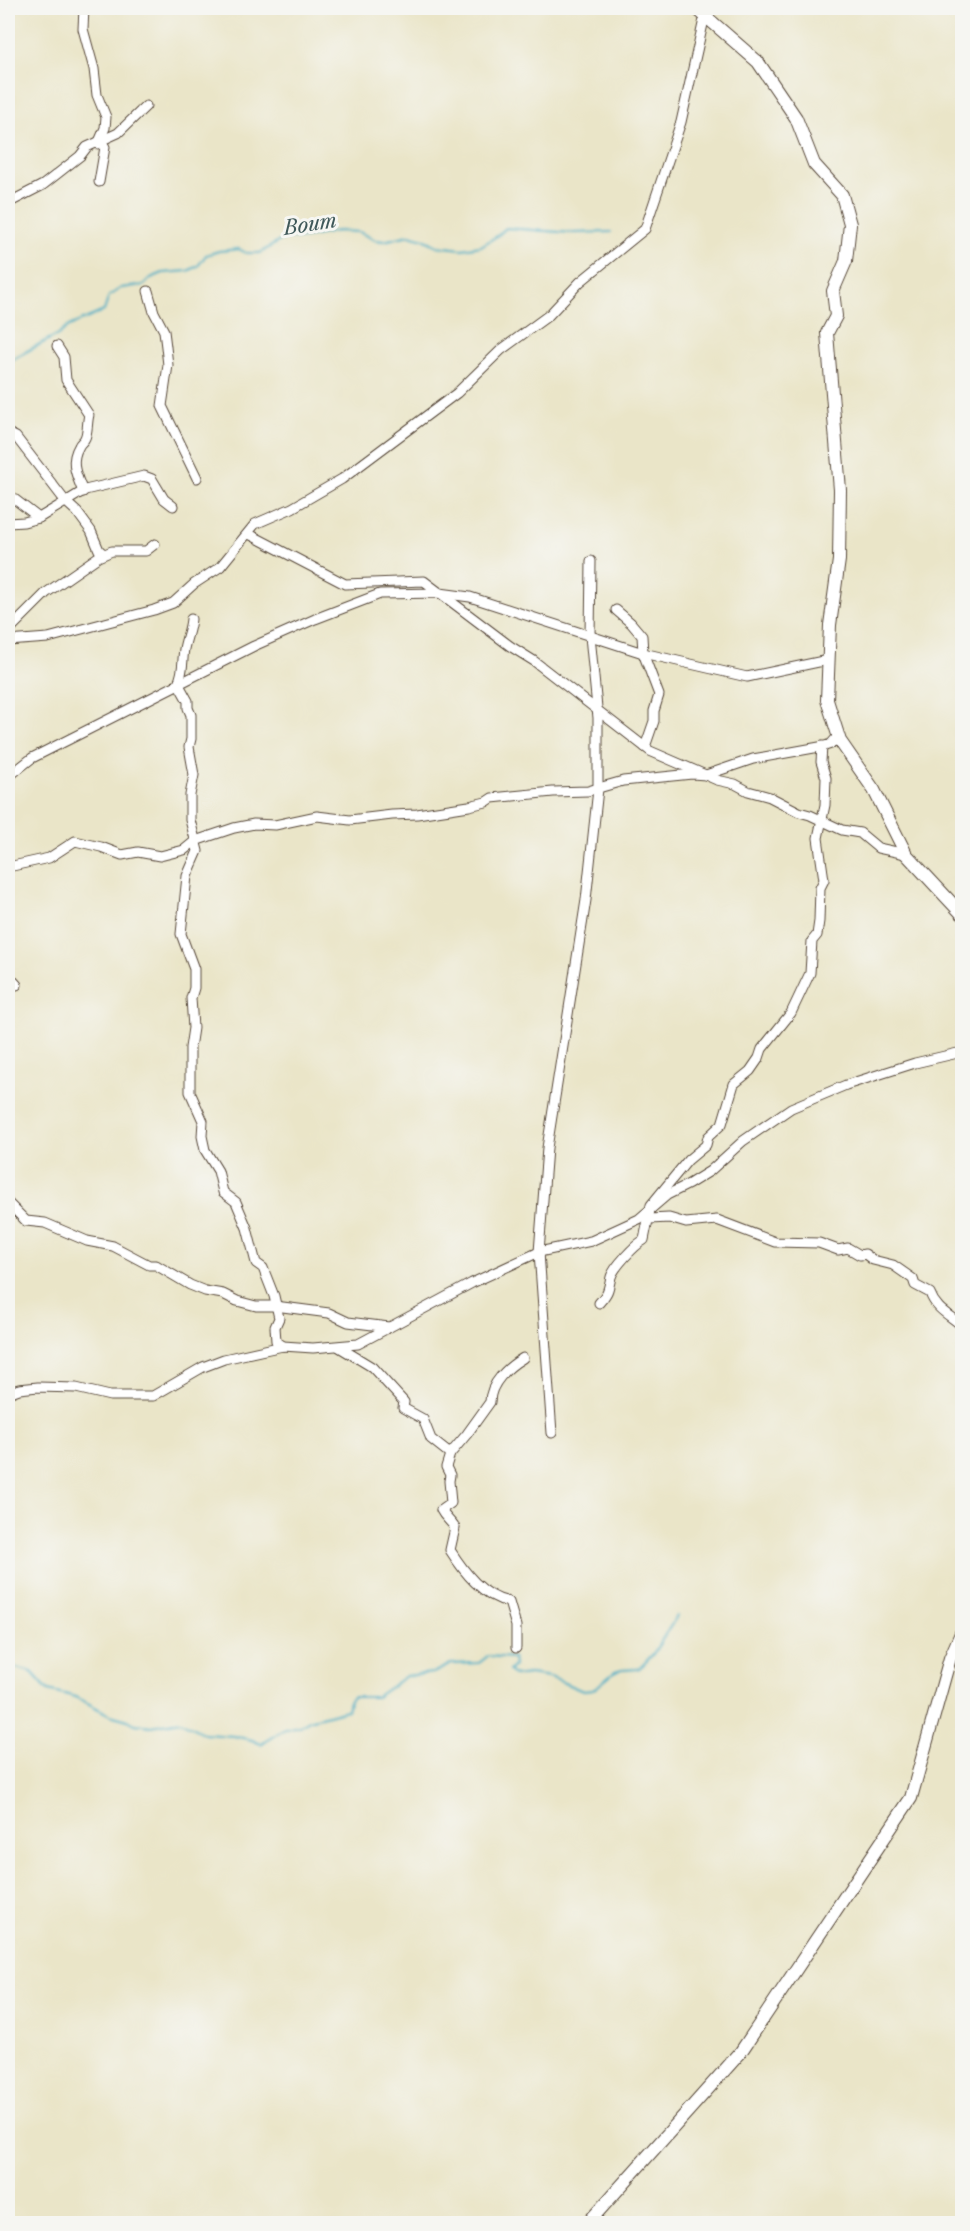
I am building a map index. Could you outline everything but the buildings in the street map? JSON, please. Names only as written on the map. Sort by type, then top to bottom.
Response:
[{"type":"street","points":[[84,8],[83,28],[94,69],[97,95],[106,117],[100,143]]},
{"type":"street","points":[[8,641],[48,638],[172,603],[194,584],[220,567],[255,524],[292,508],[342,479],[457,393],[501,350],[549,315],[580,282],[645,229],[681,122],[700,11]]},
{"type":"street","points":[[700,11],[758,62],[796,118],[814,164],[842,195],[850,224],[846,261],[833,291],[836,316],[827,333],[840,490],[838,560],[830,625],[827,700],[838,736],[874,790],[906,854],[963,914]]},
{"type":"street","points":[[8,203],[43,185],[80,156],[87,147],[118,133],[146,106]]},
{"type":"street","points":[[99,182],[105,147],[100,143]]},
{"type":"street","points":[[148,291],[154,312],[164,332],[166,347],[168,365],[162,406],[197,478]]},
{"type":"street","points":[[57,346],[64,357],[66,380],[89,414],[85,438],[79,444],[75,462],[76,478],[83,492]]},
{"type":"street","points":[[8,433],[16,437],[66,502],[77,512],[91,531],[99,550],[104,554]]},
{"type":"street","points":[[8,523],[39,518],[83,492],[102,485],[144,476],[152,479],[164,499],[173,506]]},
{"type":"street","points":[[8,494],[39,518]]},
{"type":"street","points":[[249,534],[345,584],[424,580],[645,747],[717,780],[735,784],[748,792],[770,796],[799,812],[842,830],[860,833],[878,848],[906,854]]},
{"type":"street","points":[[8,631],[46,593],[104,554],[112,551],[146,551],[155,544]]},
{"type":"street","points":[[552,1433],[539,1252],[548,1148],[585,911],[598,789],[598,710],[590,636],[591,561]]},
{"type":"street","points":[[8,777],[32,758],[178,683],[274,637],[380,594],[440,593],[470,597],[643,653],[747,678],[828,660]]},
{"type":"street","points":[[616,610],[642,636],[643,653],[659,696],[645,747]]},
{"type":"street","points":[[178,683],[183,670],[183,651],[190,634],[191,619]]},
{"type":"street","points":[[178,683],[188,701],[191,715],[189,747],[194,775],[190,795],[190,820],[198,852],[187,876],[181,934],[194,969],[194,988],[191,998],[193,1029],[190,1048],[190,1092],[203,1121],[202,1136],[205,1150],[218,1171],[223,1191],[236,1202],[247,1228],[256,1263],[263,1268],[274,1296],[279,1318],[274,1333],[276,1341],[283,1346]]},
{"type":"street","points":[[8,867],[49,858],[75,842],[101,847],[122,855],[138,852],[160,856],[184,850],[195,841],[254,824],[275,825],[317,816],[350,820],[452,809],[486,802],[492,798],[553,792],[588,792],[623,781],[692,774],[706,775],[753,759],[831,744],[838,736]]},
{"type":"street","points":[[599,1303],[608,1293],[615,1269],[636,1245],[644,1240],[649,1215],[660,1194],[688,1160],[706,1145],[708,1137],[722,1124],[734,1084],[750,1071],[759,1058],[762,1048],[791,1013],[810,973],[812,941],[817,935],[820,888],[824,880],[818,838],[825,805],[826,778],[821,762],[822,746]]},
{"type":"street","points":[[8,975],[17,985]]},
{"type":"street","points":[[8,1394],[19,1389],[38,1387],[76,1388],[110,1396],[153,1396],[203,1367],[224,1359],[283,1346],[313,1348],[358,1344],[471,1283],[539,1252],[591,1241],[649,1215],[667,1195],[689,1185],[710,1171],[743,1141],[792,1108],[846,1084],[915,1063],[963,1052]]},
{"type":"street","points":[[8,1203],[26,1221],[45,1222],[87,1241],[113,1246],[148,1265],[156,1265],[190,1285],[223,1294],[237,1301],[256,1306],[275,1306],[328,1313],[348,1322],[391,1327]]},
{"type":"street","points":[[649,1215],[686,1222],[717,1220],[775,1242],[819,1243],[838,1250],[848,1248],[860,1255],[865,1254],[873,1260],[892,1265],[913,1279],[915,1285],[930,1293],[933,1302],[950,1319],[963,1326]]},
{"type":"street","points":[[339,1347],[372,1367],[404,1402],[403,1408],[423,1419],[432,1438],[450,1454]]},
{"type":"street","points":[[516,1648],[516,1626],[509,1602],[498,1600],[479,1586],[460,1566],[450,1550],[455,1528],[441,1510],[451,1503],[450,1475],[446,1467],[450,1454],[490,1402],[490,1396],[496,1383],[509,1367],[523,1358]]},
{"type":"street","points":[[587,2223],[740,2053],[911,1798],[950,1658],[963,1631]]},
{"type":"waterway","name":"Boum","points":[[8,366],[9,362],[18,356],[59,334],[69,326],[104,311],[109,296],[121,288],[144,285],[151,278],[163,273],[188,271],[198,266],[206,255],[219,251],[239,249],[246,253],[260,253],[283,239],[305,238],[337,231],[359,232],[375,240],[384,241],[409,235],[437,246],[462,249],[481,246],[506,228],[573,233],[611,232]]},
{"type":"waterway","points":[[8,1666],[32,1672],[48,1690],[76,1697],[110,1715],[135,1724],[151,1726],[181,1721],[204,1734],[234,1736],[261,1744],[285,1729],[347,1710],[349,1701],[353,1697],[376,1697],[406,1676],[433,1673],[451,1664],[479,1663],[488,1656],[513,1658],[514,1666],[509,1671],[515,1676],[529,1674],[550,1677],[583,1691],[593,1690],[615,1672],[638,1669],[643,1665],[653,1654],[677,1616]]}]
